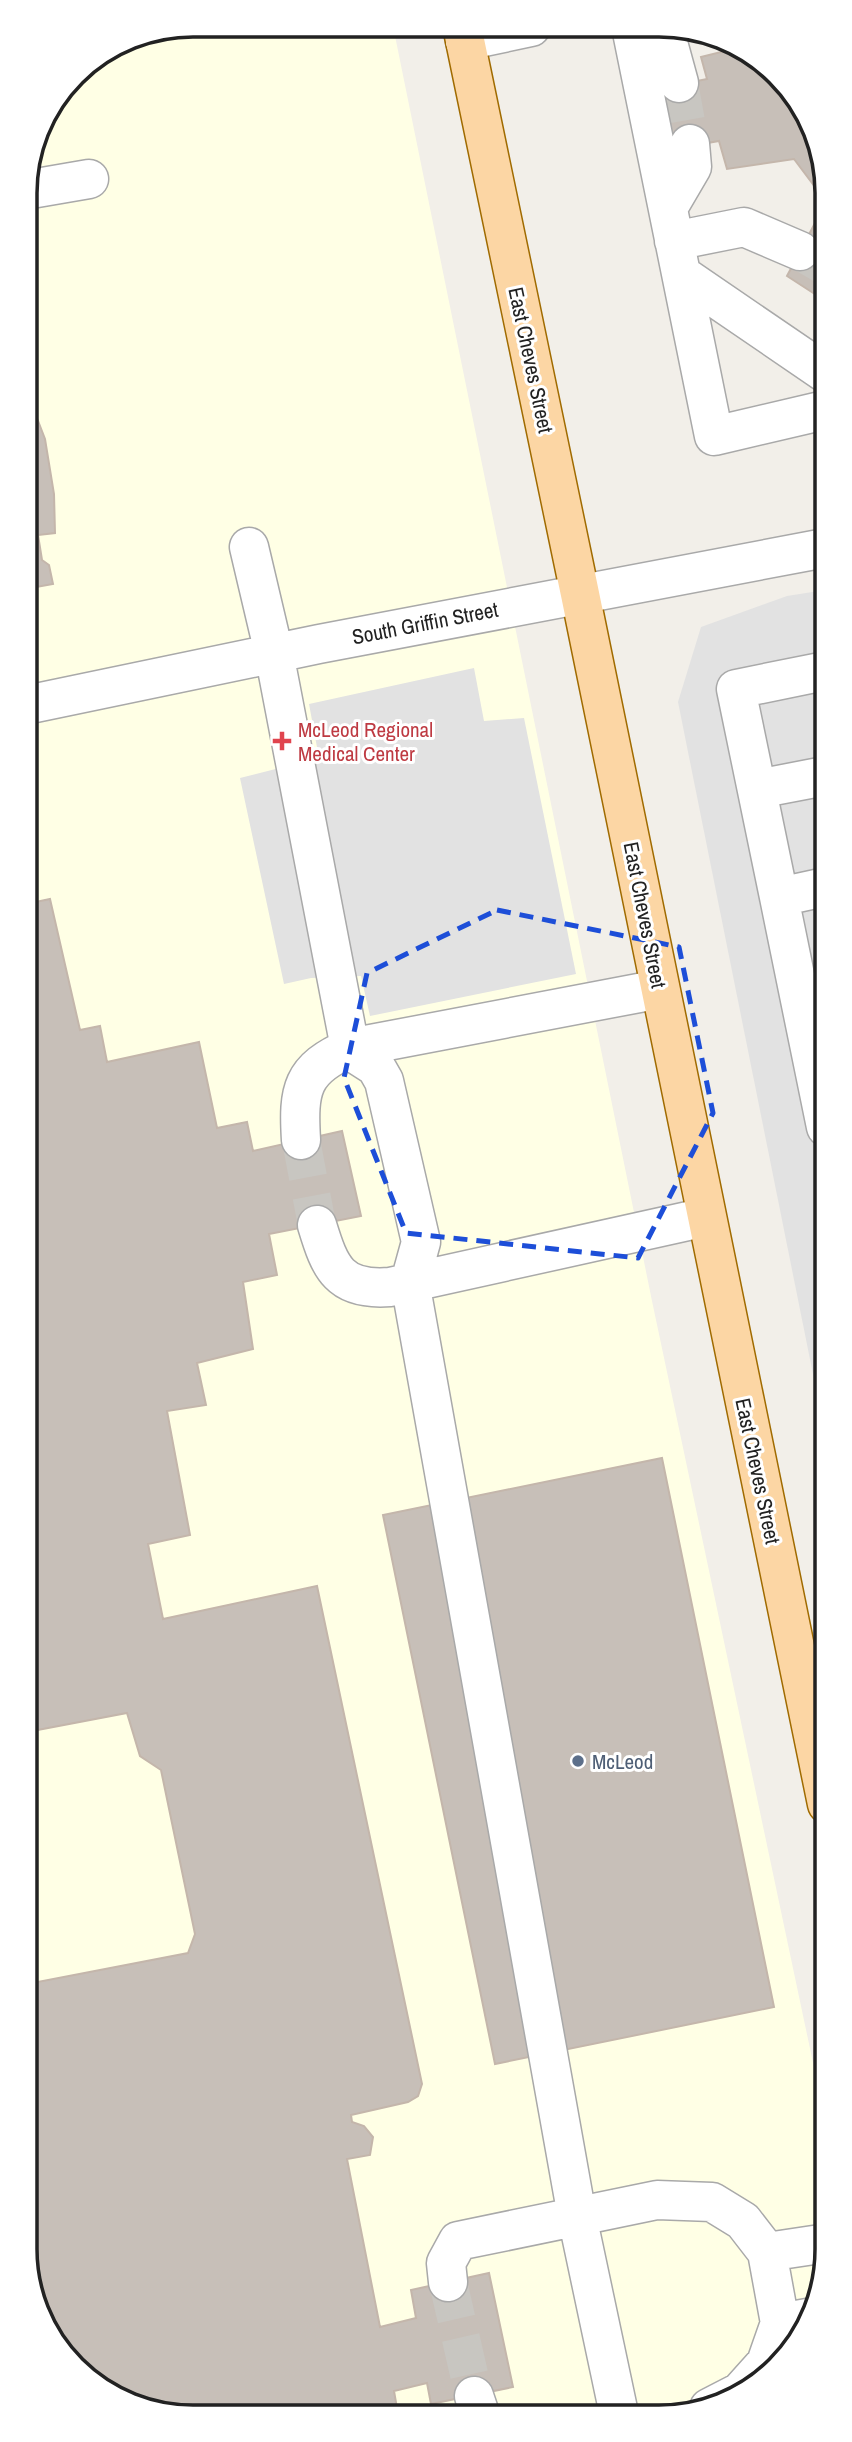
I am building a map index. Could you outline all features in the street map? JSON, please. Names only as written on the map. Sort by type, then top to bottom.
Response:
[{"type":"main road","name":"East Cheves Street","points":[[464,37],[815,1746]]},
{"type":"street","points":[[633,37],[715,436],[815,412]]},
{"type":"street","points":[[667,37],[679,83]]},
{"type":"street","points":[[675,242],[692,167],[690,144]]},
{"type":"street","points":[[37,188],[89,178]]},
{"type":"street","points":[[675,242],[744,227],[800,251]]},
{"type":"street","points":[[675,242],[815,364]]},
{"type":"street","points":[[249,547],[274,653],[350,1048],[376,1067],[384,1081],[421,1242],[410,1282],[577,2216],[617,2405]]},
{"type":"street","name":"South Griffin Street","points":[[37,703],[274,653],[815,550]]},
{"type":"street","points":[[815,673],[736,689],[779,897],[813,999],[815,1020]]},
{"type":"street","points":[[757,789],[815,778]]},
{"type":"street","points":[[779,897],[815,889]]},
{"type":"street","points":[[301,1140],[299,1110],[302,1093],[310,1074],[326,1058],[350,1048],[660,989]]},
{"type":"street","points":[[317,1224],[327,1258],[338,1273],[356,1285],[373,1288],[706,1217]]},
{"type":"street","points":[[448,2282],[446,2263],[458,2241],[657,2200],[712,2202],[743,2221],[767,2252],[796,2320],[766,2363]]},
{"type":"street","points":[[767,2252],[815,2245]]},
{"type":"highlighted area","points":[[497,910],[679,947],[713,1113],[638,1258],[406,1233],[344,1078],[367,973]]},
{"type":"shaded area","name":"McLeod Regional Medical Center","points":[[182,37],[395,37],[652,1301],[815,2072],[815,2260],[810,2290],[799,2318],[777,2352],[746,2379],[719,2393],[680,2404],[192,2405],[162,2402],[124,2389],[82,2360],[58,2327],[45,2300],[38,2270],[37,2250],[37,182],[42,152],[49,133],[69,98],[90,75],[133,49],[152,42]]},
{"type":"shaded area","points":[[815,592],[815,1384],[678,702],[701,627],[787,596]]},
{"type":"shaded area","points":[[474,668],[484,721],[524,718],[576,974],[370,1016],[361,976],[311,978],[284,984],[240,778],[319,758],[309,704]]},
{"type":"building","points":[[724,51],[770,82],[789,106],[807,142],[815,187],[794,159],[727,169],[719,141],[673,149],[663,88],[707,79],[701,57]]},
{"type":"building","points":[[815,223],[815,294],[787,276]]},
{"type":"building","points":[[37,418],[45,439],[54,494],[55,533],[38,535],[42,560],[49,565],[53,584],[37,587]]},
{"type":"building","points":[[50,899],[80,1030],[100,1026],[107,1062],[199,1042],[217,1128],[247,1122],[253,1151],[342,1131],[361,1216],[269,1234],[277,1275],[243,1282],[253,1349],[197,1363],[206,1405],[167,1411],[190,1535],[148,1544],[163,1619],[317,1586],[422,2084],[418,2096],[408,2102],[351,2115],[352,2122],[364,2126],[373,2137],[370,2155],[347,2159],[380,2327],[416,2318],[411,2290],[489,2273],[513,2387],[431,2404],[427,2383],[394,2391],[396,2405],[172,2404],[142,2397],[124,2389],[90,2367],[69,2344],[45,2300],[38,2270],[37,2250],[37,1982],[188,1953],[195,1934],[161,1770],[140,1756],[127,1713],[37,1730],[37,902]]},
{"type":"building","name":"McLeod","points":[[662,1458],[774,2007],[495,2064],[383,1515]]},
{"type":"tunnel","points":[[679,83],[690,144]]},
{"type":"tunnel","points":[[800,251],[815,260]]},
{"type":"tunnel","points":[[301,1140],[317,1225]]},
{"type":"tunnel","points":[[448,2282],[474,2396]]},
{"type":"place","name":"McLeod Regional Medical Center","points":[[282,741]]},
{"type":"place","name":"McLeod","points":[[578,1761]]}]
